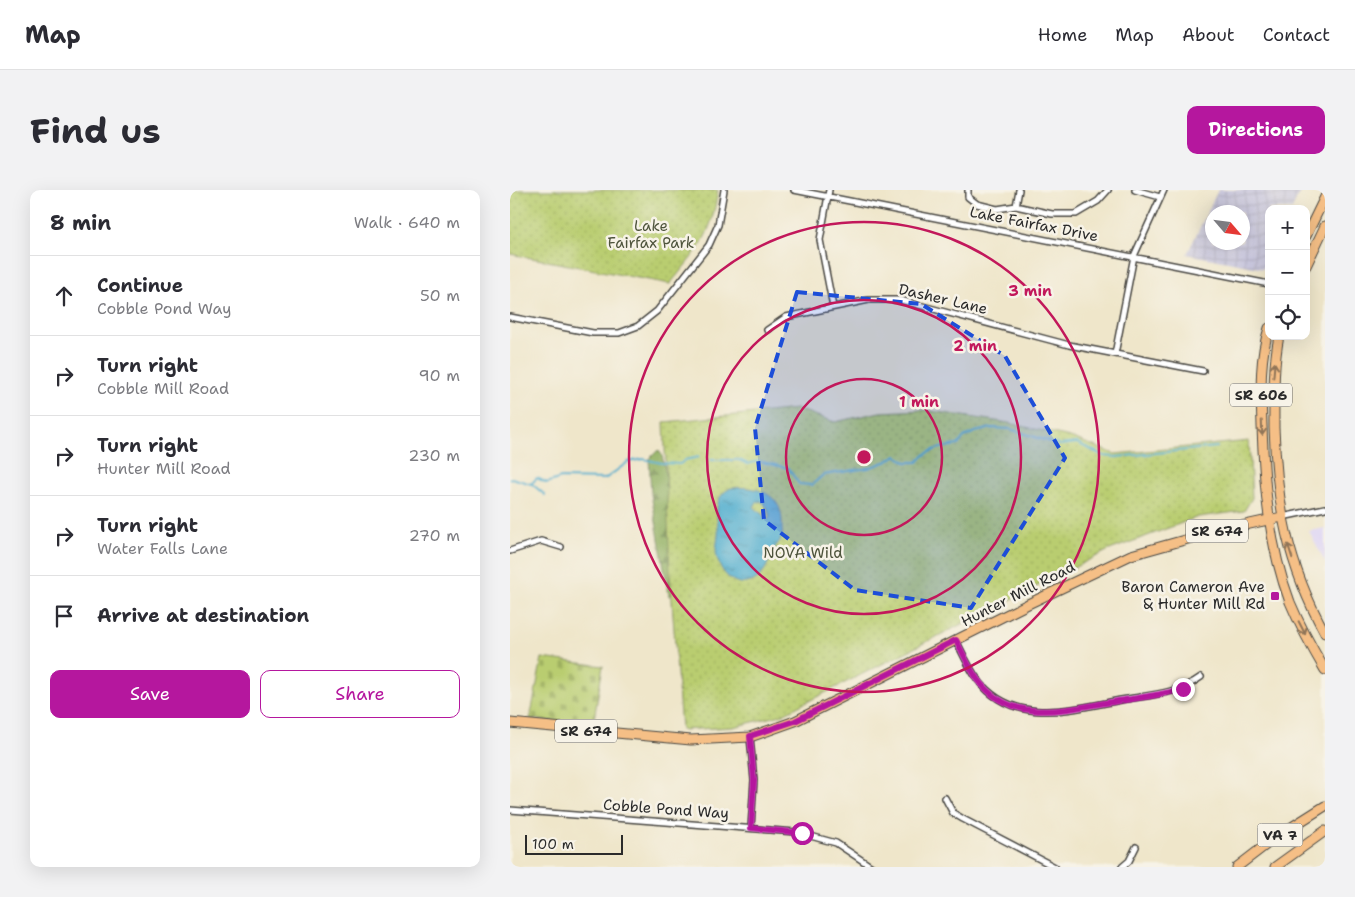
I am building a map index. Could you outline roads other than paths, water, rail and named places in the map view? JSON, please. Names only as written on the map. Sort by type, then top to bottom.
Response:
[{"type":"main road","points":[[1310,228],[1325,197]]},
{"type":"main road","points":[[1310,258],[1325,226]]},
{"type":"main road","name":"SR 606","points":[[1266,340],[1262,361],[1261,402],[1269,520],[1273,544],[1290,601],[1325,670]]},
{"type":"main road","name":"SR 606","points":[[1278,340],[1273,381],[1275,462],[1282,517],[1296,571],[1325,633]]},
{"type":"main road","name":"Hunter Mill Road","points":[[510,723],[691,740],[750,736],[795,721],[1088,574],[1131,555],[1166,544],[1282,517]]},
{"type":"main road","name":"VA 7","points":[[1238,867],[1276,838],[1325,806]]},
{"type":"main road","name":"VA 7","points":[[1274,867],[1325,831]]},
{"type":"street","points":[[510,317],[600,334],[619,333],[638,326],[657,311],[709,245],[718,225],[724,190]]},
{"type":"street","name":"Lake Fairfax Drive","points":[[794,190],[1265,283]]},
{"type":"street","points":[[829,190],[820,240],[833,307]]},
{"type":"street","points":[[968,190],[968,197],[977,204],[997,209],[1016,206],[1052,214],[1076,214],[1098,201],[1108,190]]},
{"type":"street","points":[[1016,206],[1019,190]]},
{"type":"street","points":[[1135,190],[1160,197]]},
{"type":"street","points":[[1115,354],[1134,256],[1163,190]]},
{"type":"street","name":"Dasher Lane","points":[[767,330],[786,317],[868,300],[908,302],[1069,345],[1203,372]]},
{"type":"street","points":[[1282,517],[1325,508]]},
{"type":"street","points":[[510,551],[541,541],[561,546]]},
{"type":"street","points":[[956,640],[972,670],[986,689],[1014,707],[1036,712],[1060,711],[1179,690],[1201,677]]},
{"type":"street","points":[[750,736],[754,780],[751,828]]},
{"type":"street","points":[[946,798],[953,813],[1055,867]]},
{"type":"street","name":"Cobble Pond Way","points":[[510,810],[796,832],[820,838],[845,848],[872,867]]},
{"type":"street","points":[[1122,867],[1129,861],[1136,848]]},
{"type":"water","points":[[741,487],[759,490],[773,499],[778,505],[781,514],[781,539],[758,578],[747,583],[735,582],[730,578],[722,569],[717,557],[717,506],[725,491]],"holes":[[[761,501],[767,507],[770,517],[768,520],[754,507],[756,503]]]},
{"type":"waterway","points":[[711,460],[739,460],[748,464],[758,461],[788,468],[799,484],[812,485],[823,475],[868,468],[888,461],[896,455],[906,462],[918,462],[930,451],[958,445],[964,437],[992,428],[1010,429],[1060,445],[1077,443],[1104,456],[1116,457],[1217,447]]},
{"type":"waterway","points":[[510,479],[531,484],[537,478],[547,483],[561,478],[605,479],[628,462],[643,459],[680,464],[685,460],[699,457]]},
{"type":"waterway","points":[[532,484],[545,495]]},
{"type":"place","name":"Baron Cameron Ave & Hunter Mill Rd","points":[[1275,596]]},
{"type":"park label","name":"Lake Fairfax Park","points":[[651,234]]},
{"type":"park label","name":"NOVA Wild","points":[[803,553]]}]
